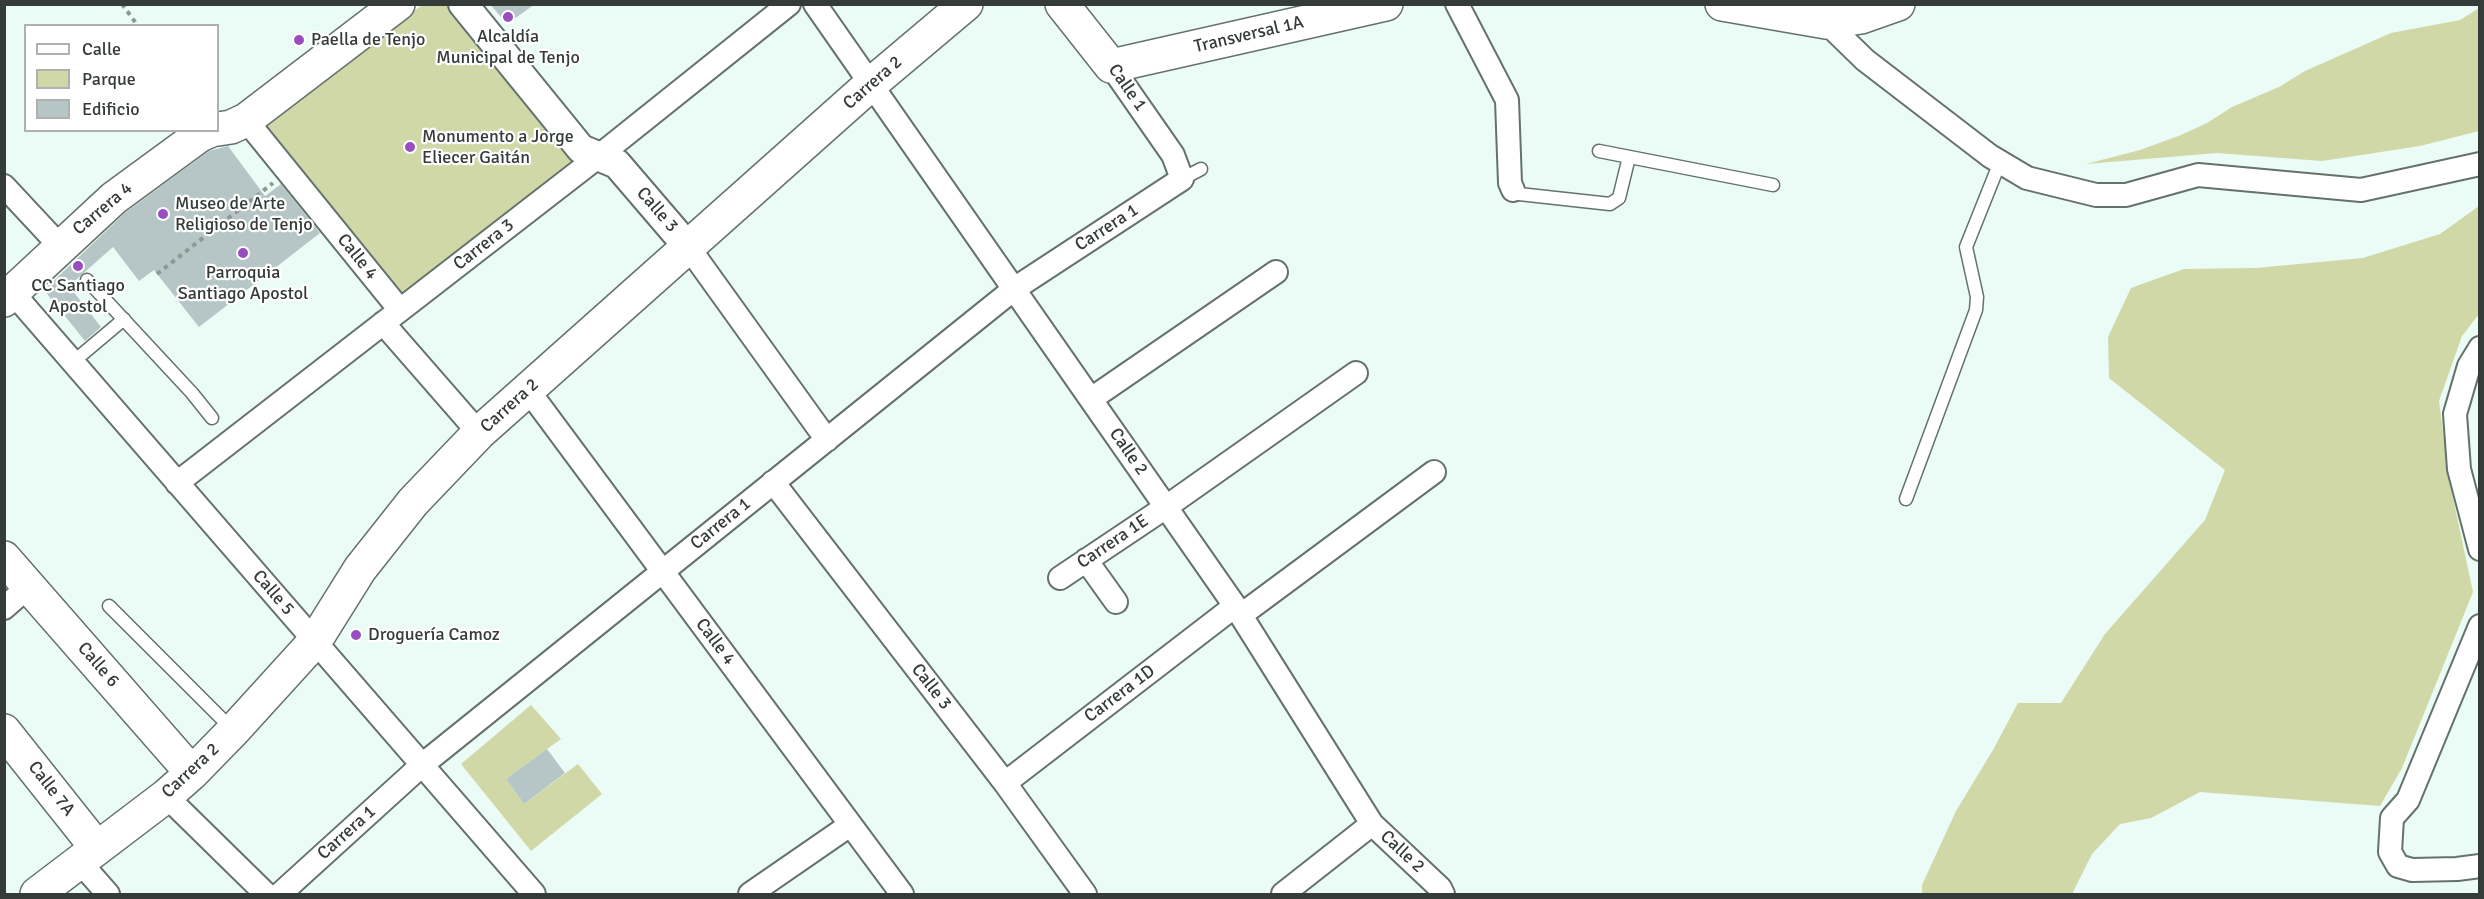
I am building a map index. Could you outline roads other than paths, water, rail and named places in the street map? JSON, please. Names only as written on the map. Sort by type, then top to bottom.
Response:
[{"type":"main road","points":[[232,125],[398,4]]},
{"type":"main road","name":"Carrera 2","points":[[37,894],[166,796],[234,730],[315,641],[360,569],[413,502],[479,434],[871,84],[966,4]]},
{"type":"main road","name":"Calle 1","points":[[1062,4],[1112,66]]},
{"type":"main road","name":"Transversal 1A","points":[[1112,66],[1386,4]]},
{"type":"main road","points":[[1722,4],[1826,22],[1861,17],[1898,4]]},
{"type":"main road","name":"Carrera 4","points":[[8,296],[114,198],[207,132]]},
{"type":"main road","name":"Calle 6","points":[[4,558],[192,773]]},
{"type":"main road","name":"Calle 7A","points":[[4,731],[88,854]]},
{"type":"street","name":"Calle 3","points":[[463,4],[582,149],[617,164],[689,248],[827,440]]},
{"type":"street","name":"Carrera 3","points":[[177,483],[598,156],[789,4]]},
{"type":"street","name":"Calle 2","points":[[815,4],[1238,610],[1372,824],[1440,888],[1443,894]]},
{"type":"street","points":[[1457,4],[1506,100],[1510,183],[1513,190]]},
{"type":"street","points":[[1826,22],[1864,60],[2000,162],[2027,178],[2096,195],[2126,195],[2198,176],[2361,190],[2480,164]]},
{"type":"street","name":"Calle 1","points":[[1112,66],[1173,155],[1192,174]]},
{"type":"street","name":"Calle 4","points":[[232,125],[288,172],[479,434]]},
{"type":"street","name":"Carrera 1","points":[[280,894],[422,765],[1014,290],[1192,174]]},
{"type":"street","points":[[4,186],[60,246]]},
{"type":"street","points":[[1091,399],[1276,272]]},
{"type":"street","name":"Calle 5","points":[[8,296],[73,362],[534,894]]},
{"type":"street","points":[[2480,348],[2469,366],[2455,414],[2459,470],[2480,549]]},
{"type":"street","name":"Carrera 1E","points":[[1060,578],[1166,507],[1356,373]]},
{"type":"street","name":"Calle 4","points":[[528,390],[902,894]]},
{"type":"street","name":"Carrera 1D","points":[[1005,783],[1238,610],[1434,472]]},
{"type":"street","name":"Calle 3","points":[[773,482],[1005,783],[1085,894]]},
{"type":"street","points":[[1086,560],[1116,602]]},
{"type":"street","points":[[4,608],[29,586]]},
{"type":"street","points":[[2480,626],[2408,800],[2392,818],[2390,852],[2398,866],[2412,870],[2480,866]]},
{"type":"street","points":[[166,796],[266,894]]},
{"type":"street","points":[[1283,894],[1372,824]]},
{"type":"street","points":[[754,894],[850,825]]},
{"type":"street","points":[[88,854],[108,894]]},
{"type":"lane","points":[[1599,151],[1773,185]]},
{"type":"lane","points":[[1513,190],[1519,194],[1610,204],[1619,198],[1629,157]]},
{"type":"lane","points":[[1906,499],[1976,310],[1977,297],[1966,247],[2000,162]]},
{"type":"lane","points":[[87,280],[212,418]]},
{"type":"lane","points":[[73,362],[124,319]]},
{"type":"lane","points":[[109,606],[234,730]]},
{"type":"place","name":"Alcaldía Municipal de Tenjo","points":[[508,17]]},
{"type":"place","name":"Paella de Tenjo","points":[[299,40]]},
{"type":"place","name":"Monumento a Jorge Eliecer Gaitán","points":[[410,147]]},
{"type":"place","name":"Museo de Arte Religioso de Tenjo","points":[[163,214]]},
{"type":"place","name":"Parroquia Santiago Apostol","points":[[243,253]]},
{"type":"place","name":"CC Santiago Apostol","points":[[78,266]]},
{"type":"place","name":"Droguería Camoz","points":[[356,635]]}]
